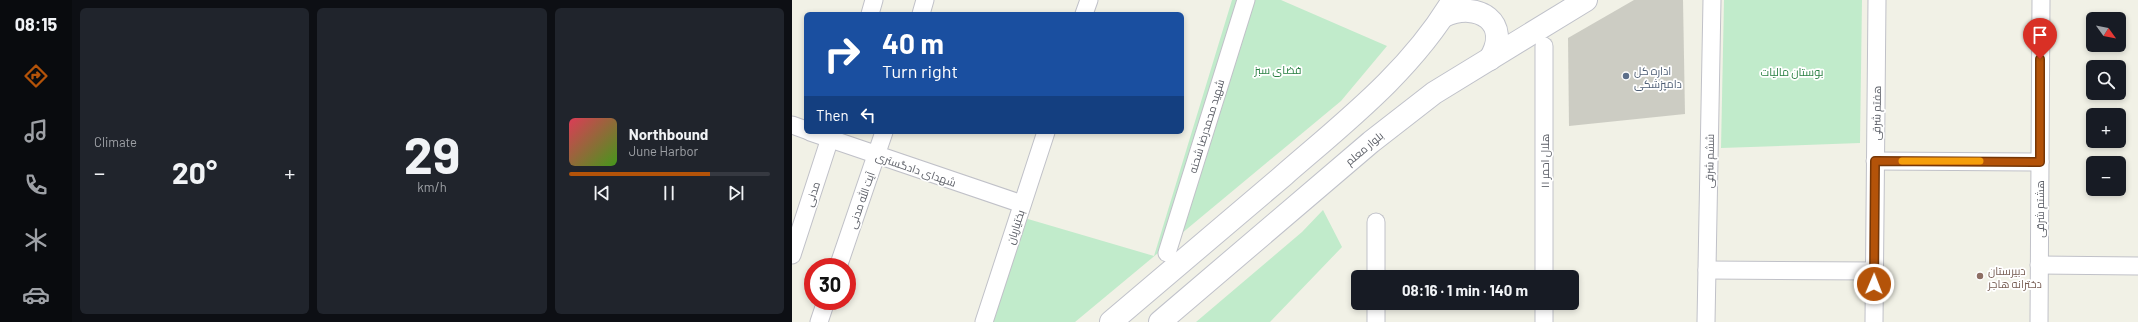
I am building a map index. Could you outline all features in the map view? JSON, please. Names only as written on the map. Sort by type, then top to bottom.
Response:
[{"type":"main road","name":"بلوار معلم","points":[[1160,322],[1382,132],[1434,92],[1586,0]]},
{"type":"main road","points":[[1111,322],[1363,108],[1409,61],[1448,8],[1454,9],[1465,6],[1477,8],[1488,14],[1495,24],[1498,36],[1496,48],[1490,59]]},
{"type":"street","points":[[871,12],[874,0]]},
{"type":"street","points":[[922,12],[925,0]]},
{"type":"street","points":[[1085,12],[1089,0]]},
{"type":"street","name":"شهید محمدرضا شحنه","points":[[1167,253],[1246,0]]},
{"type":"street","name":"ششم شرقی","points":[[1706,322],[1712,0]]},
{"type":"street","name":"هفتم شرقی","points":[[1874,322],[1877,0]]},
{"type":"street","name":"هشتم شرقی","points":[[2039,322],[2041,0]]},
{"type":"street","name":"هلال احمر ۱۱","points":[[1544,46],[1544,270]]},
{"type":"street","points":[[792,125],[804,129]]},
{"type":"street","name":"شهدای دادگستری","points":[[820,134],[830,136],[876,156],[1022,204]]},
{"type":"street","name":"آیت الله مدنی","points":[[841,258],[883,134]]},
{"type":"street","name":"بختیاریان","points":[[984,322],[1045,134]]},
{"type":"street","name":"مدنی","points":[[792,255],[830,136]]},
{"type":"street","points":[[1875,161],[2040,162]]},
{"type":"street","points":[[1376,222],[1376,270]]},
{"type":"street","points":[[2039,264],[2138,266]]},
{"type":"street","points":[[1707,270],[1874,271]]},
{"type":"street","points":[[818,322],[823,310]]},
{"type":"street","points":[[1376,310],[1376,322]]},
{"type":"street","points":[[1544,310],[1544,322]]},
{"type":"green space","name":"فضای سبز","points":[[1232,0],[1281,0],[1387,46],[1341,101],[1075,322],[980,322],[1011,214],[1154,256]]},
{"type":"green space","name":"بوستان مالیات","points":[[1724,0],[1862,0],[1860,143],[1721,148]]},
{"type":"green space","points":[[1323,210],[1342,247],[1270,322],[1196,322],[1302,232]]},
{"type":"building","name":"اداره کل دامپزشکی","points":[[1634,0],[1683,0],[1685,114],[1569,126],[1568,38]]},
{"type":"slow traffic","points":[[1902,161],[1980,161]]},
{"type":"place","name":"اداره کل دامپزشکی","points":[[1626,76]]},
{"type":"place","name":"دبیرستان دخترانه هاجر","points":[[1980,276]]},
{"type":"route","points":[[1874,284],[1875,161],[2040,162],[2040,59]]}]
